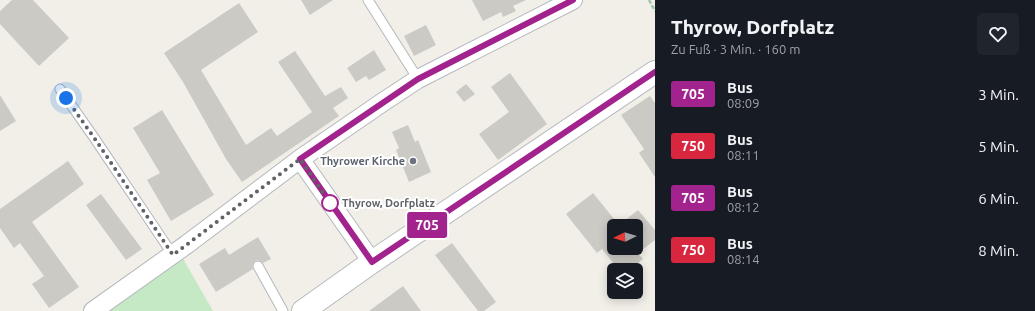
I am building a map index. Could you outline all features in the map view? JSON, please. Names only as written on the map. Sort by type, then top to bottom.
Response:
[{"type":"main road","points":[[303,311],[372,262],[655,72]]},
{"type":"street","points":[[93,311],[173,255],[300,159],[418,79],[573,0]]},
{"type":"street","points":[[300,159],[372,262]]},
{"type":"lane","points":[[368,0],[418,79]]},
{"type":"lane","points":[[60,89],[173,255]]},
{"type":"lane","points":[[258,266],[283,311]]},
{"type":"path","points":[[649,0],[655,10]]},
{"type":"green space","points":[[182,257],[213,311],[102,311]]},
{"type":"building","points":[[12,0],[33,0],[69,38],[39,66],[0,24],[0,11]]},
{"type":"building","points":[[301,0],[333,0],[310,15]]},
{"type":"building","points":[[472,0],[526,0],[513,6],[516,11],[503,17],[501,12],[483,21]]},
{"type":"building","points":[[239,3],[258,32],[201,70],[246,145],[271,128],[277,136],[312,112],[278,62],[295,51],[325,96],[341,87],[348,98],[333,108],[339,116],[242,182],[226,159],[183,82],[164,53]]},
{"type":"building","points":[[426,25],[436,45],[414,56],[404,36]]},
{"type":"building","points":[[374,50],[386,70],[369,80],[366,76],[356,82],[347,68]]},
{"type":"building","points":[[510,73],[547,124],[498,160],[479,134],[509,112],[491,87]]},
{"type":"building","points":[[466,84],[475,94],[464,102],[456,92]]},
{"type":"building","points":[[0,95],[16,121],[0,131]]},
{"type":"building","points":[[650,96],[655,103],[655,177],[639,153],[644,149],[621,115]]},
{"type":"building","points":[[162,110],[214,195],[171,221],[147,180],[160,173],[133,128]]},
{"type":"building","name":"Thyrower Kirche","points":[[408,125],[415,142],[418,140],[431,172],[409,182],[396,150],[399,148],[392,132]]},
{"type":"building","points":[[68,161],[84,184],[32,222],[79,287],[49,308],[32,284],[44,276],[20,243],[14,248],[0,228],[0,209]]},
{"type":"building","points":[[593,193],[614,219],[607,219],[607,255],[640,255],[643,259],[638,263],[613,263],[602,249],[597,253],[566,214]]},
{"type":"building","points":[[101,194],[142,249],[126,260],[86,205]]},
{"type":"building","points":[[638,210],[655,230],[655,240],[643,249],[643,219],[627,219]]},
{"type":"building","points":[[258,237],[271,259],[263,263],[258,260],[255,261],[252,266],[253,269],[216,292],[199,264],[225,248],[229,255]]},
{"type":"building","points":[[452,243],[496,302],[484,311],[478,311],[435,255]]},
{"type":"building","points":[[403,286],[421,311],[369,311]]},
{"type":"bus line","name":"705","points":[[573,0],[418,79],[300,159],[372,262],[655,72]]},
{"type":"place","name":"Thyrower Kirche","points":[[413,161]]},
{"type":"place","name":"Thyrow, Dorfplatz","points":[[330,203]]},
{"type":"route","points":[[66,98],[173,255],[300,159],[330,203]]}]
